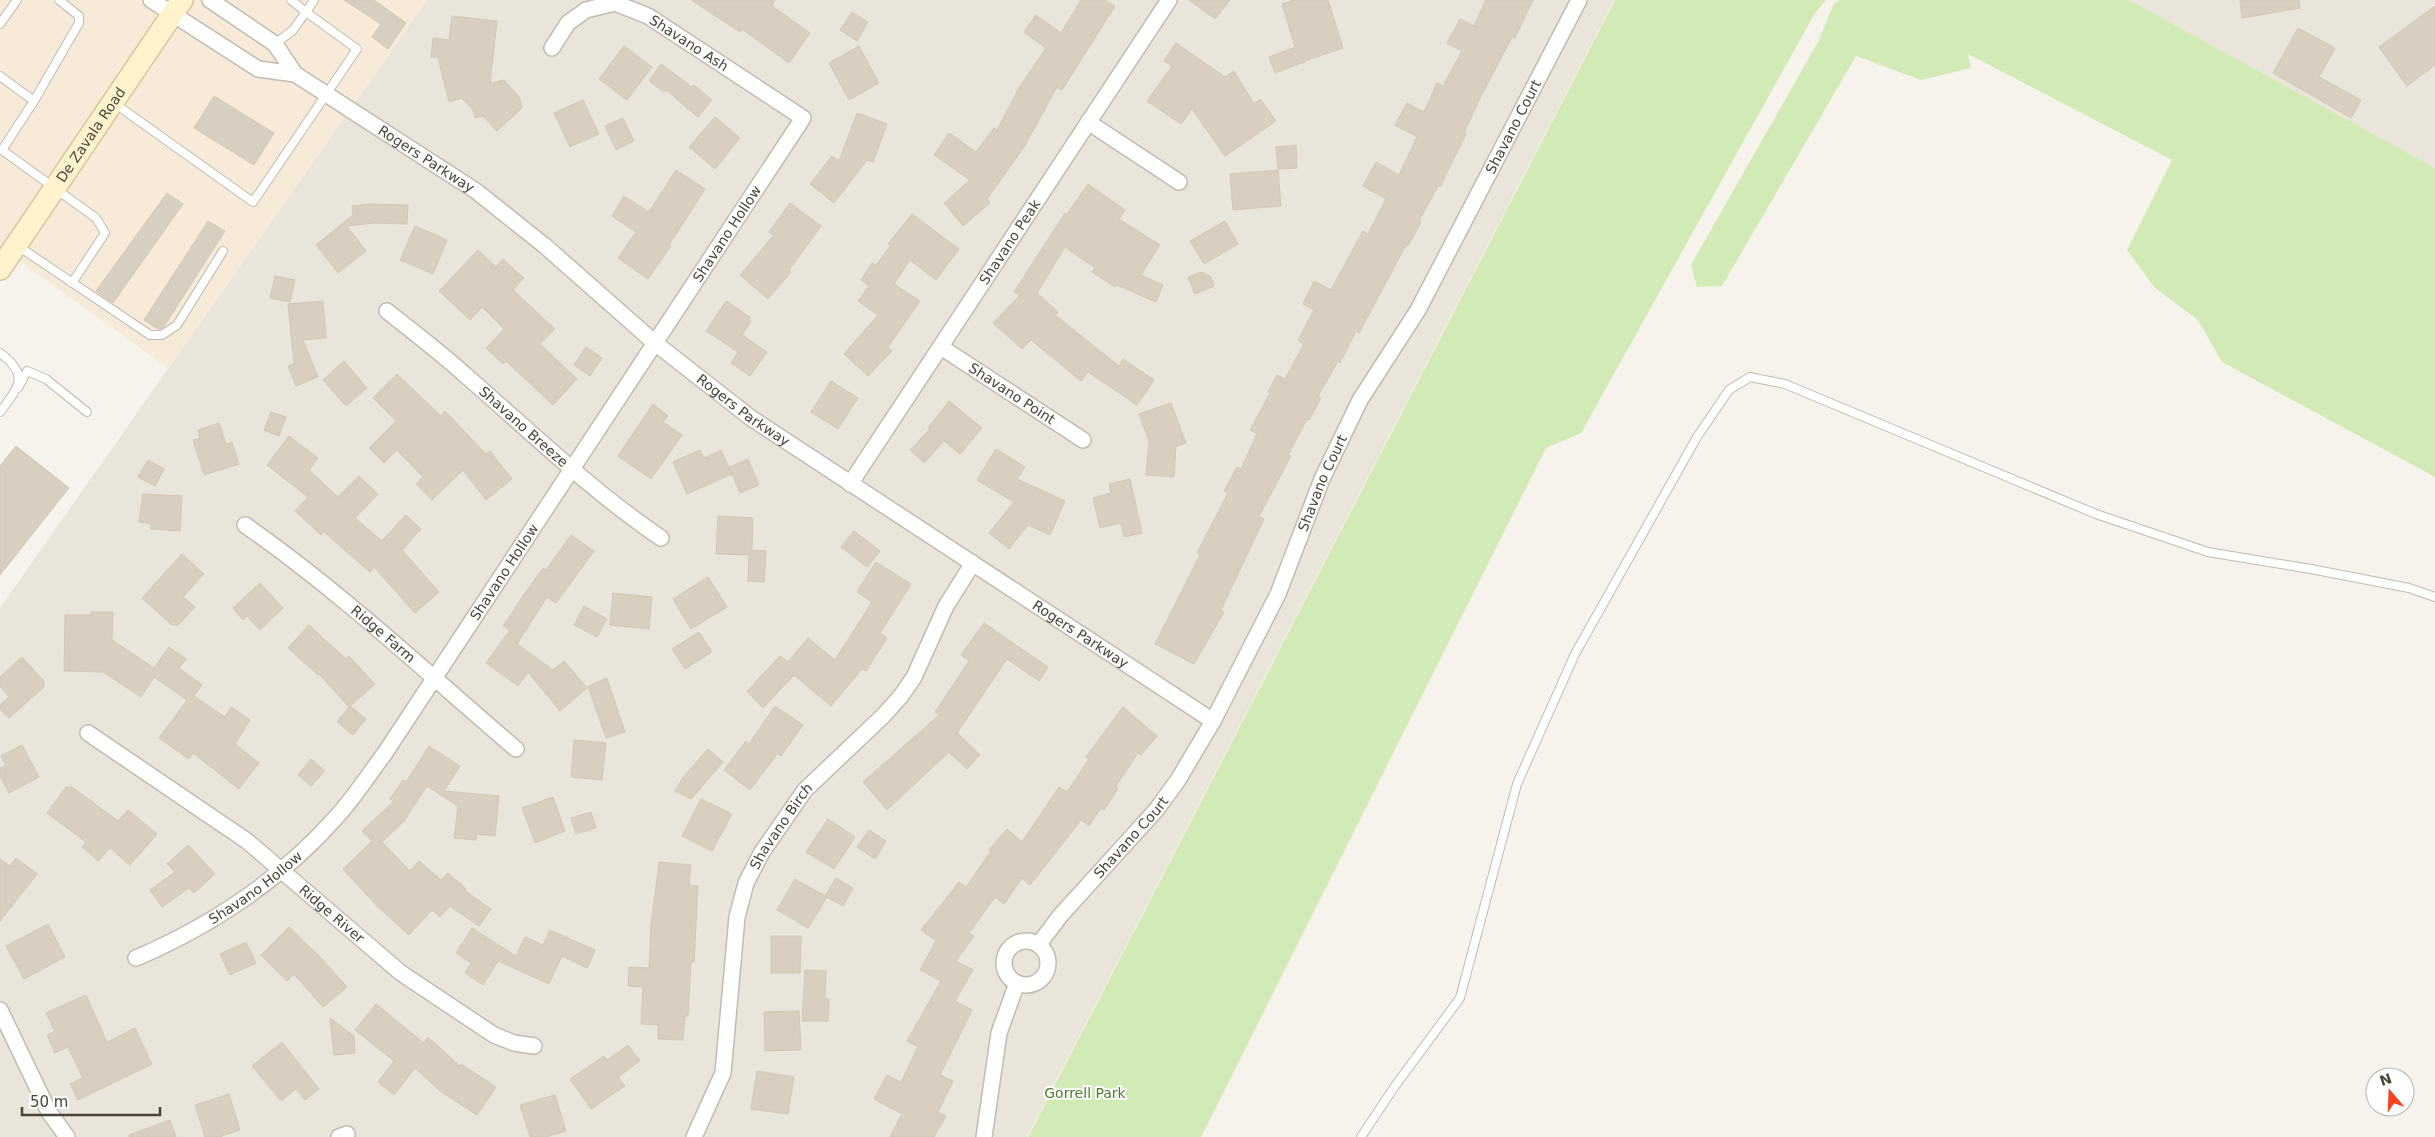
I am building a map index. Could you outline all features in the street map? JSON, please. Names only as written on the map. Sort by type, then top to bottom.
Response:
[{"type":"main road","name":"De Zavala Road","points":[[0,269],[177,7]]},
{"type":"street","name":"Rogers Parkway","points":[[151,0],[177,7],[258,69],[295,74]]},
{"type":"street","name":"Rogers Parkway","points":[[210,0],[275,44],[295,74],[476,191],[545,246],[655,343],[751,418],[1213,721]]},
{"type":"street","name":"Shavano Peak","points":[[850,484],[1169,0]]},
{"type":"street","name":"Shavano Court","points":[[1039,944],[1060,916],[1157,809],[1178,780],[1213,721],[1278,594],[1322,479],[1360,400],[1418,310],[1579,0]]},
{"type":"street","name":"Shavano Ash","points":[[552,48],[568,22],[586,10],[616,3],[648,16],[803,118]]},
{"type":"street","name":"Shavano Hollow","points":[[136,958],[210,921],[257,890],[340,814],[386,753],[803,118]]},
{"type":"street","points":[[1088,122],[1179,182]]},
{"type":"street","name":"Shavano Breeze","points":[[387,311],[462,372],[572,470],[629,516],[661,538]]},
{"type":"street","name":"Shavano Point","points":[[941,347],[1083,440]]},
{"type":"street","name":"Ridge Farm","points":[[245,525],[294,559],[334,592],[516,750]]},
{"type":"street","name":"Shavano Birch","points":[[694,1137],[723,1073],[737,917],[746,883],[762,852],[805,790],[901,696],[914,677],[946,606],[974,563]]},
{"type":"street","name":"Ridge River","points":[[88,733],[212,815],[282,869],[401,973],[494,1035],[514,1044],[534,1046]]},
{"type":"street","points":[[1031,941],[1039,944],[1048,957],[1046,973],[1034,984],[1017,984],[1006,972],[1004,956],[1015,943],[1031,941]]},
{"type":"street","points":[[984,1137],[999,1033],[1017,984]]},
{"type":"street","points":[[0,1010],[49,1112],[67,1137]]},
{"type":"lane","points":[[0,24],[17,0]]},
{"type":"lane","points":[[59,0],[79,16],[79,23],[34,101],[2,150],[56,187],[96,218],[105,233],[72,283]]},
{"type":"lane","points":[[112,102],[254,202],[357,49],[291,0]]},
{"type":"lane","points":[[275,44],[293,30],[314,0]]},
{"type":"lane","points":[[0,76],[34,101]]},
{"type":"lane","points":[[16,245],[150,335],[162,335],[177,325],[223,251]]},
{"type":"lane","points":[[0,353],[14,363],[18,375],[18,388]]},
{"type":"lane","points":[[0,412],[18,388],[26,371],[46,380],[87,412]]},
{"type":"lane","points":[[1361,1137],[1395,1086],[1460,998],[1517,784],[1575,654],[1697,437],[1729,390],[1750,377],[1785,384],[2096,514],[2208,552],[2311,569],[2408,588],[2435,597]]},
{"type":"shaded area","points":[[0,0],[427,0],[168,368],[0,247]]},
{"type":"shaded area","points":[[427,0],[1614,0],[1027,1137],[0,1137],[0,608]]},
{"type":"shaded area","points":[[2129,0],[2435,0],[2435,168],[2190,34]]},
{"type":"green space","name":"Gorrell Park","points":[[1615,0],[1826,0],[1815,13],[1581,433],[1546,448],[1201,1137],[1028,1137]]},
{"type":"green space","points":[[1840,0],[2129,0],[2435,168],[2435,477],[2222,362],[2198,320],[2155,288],[2127,250],[2172,160],[1968,54],[1971,68],[1921,80],[1856,56],[1722,286],[1697,287],[1691,265],[1818,42],[1834,3]]},
{"type":"building","points":[[344,0],[374,0],[406,23],[388,49],[372,37],[381,24]]},
{"type":"building","points":[[691,0],[775,0],[772,6],[810,33],[789,63],[742,29],[740,32]]},
{"type":"building","points":[[1081,0],[1104,0],[1115,6],[1062,90],[1057,87],[1024,147],[987,199],[990,203],[963,226],[944,203],[970,180],[934,155],[949,133],[976,152],[994,128],[997,130],[1019,88],[1046,48],[1024,32],[1036,15],[1061,33]]},
{"type":"building","points":[[1189,0],[1230,0],[1215,19]]},
{"type":"building","points":[[1295,0],[1328,0],[1343,48],[1275,73],[1269,57],[1295,47],[1282,4]]},
{"type":"building","points":[[1486,0],[1533,0],[1515,38],[1512,37],[1480,98],[1464,133],[1466,134],[1440,187],[1438,186],[1419,221],[1421,222],[1408,246],[1406,245],[1359,333],[1356,331],[1340,363],[1338,361],[1318,396],[1321,398],[1309,420],[1307,419],[1288,455],[1291,456],[1259,516],[1264,519],[1221,610],[1224,612],[1194,664],[1155,644],[1200,555],[1197,553],[1228,493],[1224,491],[1237,467],[1241,469],[1257,434],[1250,430],[1270,393],[1268,392],[1277,375],[1285,379],[1304,344],[1298,340],[1314,310],[1303,304],[1314,281],[1331,290],[1363,231],[1368,234],[1386,199],[1363,186],[1376,162],[1399,175],[1417,137],[1395,125],[1407,103],[1424,112],[1437,83],[1443,86],[1462,51],[1447,43],[1460,19],[1474,26]]},
{"type":"building","points":[[2240,0],[2299,0],[2300,8],[2242,18]]},
{"type":"building","points":[[2435,6],[2435,65],[2407,86],[2379,47]]},
{"type":"building","points":[[852,12],[868,22],[857,41],[840,30]]},
{"type":"building","points":[[452,16],[497,21],[490,83],[504,80],[519,97],[522,108],[497,131],[483,116],[475,118],[473,110],[462,98],[449,102],[438,58],[431,57],[433,38],[449,40]]},
{"type":"building","points":[[2298,28],[2335,48],[2319,77],[2361,100],[2351,118],[2273,73]]},
{"type":"building","points":[[1176,43],[1225,77],[1234,71],[1254,104],[1260,99],[1276,121],[1225,156],[1192,109],[1181,124],[1147,101],[1172,66],[1164,61]]},
{"type":"building","points":[[624,46],[652,67],[627,100],[599,79]]},
{"type":"building","points":[[859,46],[879,83],[849,100],[829,63]]},
{"type":"building","points":[[661,64],[692,87],[694,85],[712,100],[698,117],[666,90],[664,92],[649,81]]},
{"type":"building","points":[[214,96],[274,133],[254,165],[194,128]]},
{"type":"building","points":[[583,100],[599,134],[570,147],[554,113]]},
{"type":"building","points":[[857,113],[887,124],[873,162],[867,160],[834,203],[810,184],[832,156],[839,161]]},
{"type":"building","points":[[715,117],[740,138],[715,169],[689,147]]},
{"type":"building","points":[[623,118],[634,141],[616,150],[605,126]]},
{"type":"building","points":[[1296,145],[1297,168],[1278,169],[1276,147]]},
{"type":"building","points":[[676,170],[705,189],[669,245],[671,246],[648,279],[618,258],[636,232],[612,216],[624,196],[649,212]]},
{"type":"building","points":[[1278,170],[1281,206],[1233,210],[1230,174]]},
{"type":"building","points":[[1088,184],[1125,210],[1119,219],[1160,245],[1141,275],[1163,285],[1156,302],[1117,285],[1115,287],[1092,272],[1095,268],[1065,247],[1037,293],[1058,312],[1055,315],[1119,366],[1123,359],[1154,380],[1137,405],[1088,372],[1081,381],[1031,340],[1022,349],[993,323],[1020,295],[1014,292],[1065,213],[1067,214]]},
{"type":"building","points":[[167,193],[183,204],[113,303],[96,291]]},
{"type":"building","points":[[790,203],[821,226],[789,270],[791,272],[768,299],[740,275],[774,235],[769,232]]},
{"type":"building","points":[[369,204],[408,205],[407,224],[375,223],[347,226],[366,251],[338,273],[316,245],[353,215],[352,206]]},
{"type":"building","points":[[912,214],[959,249],[936,280],[910,260],[894,284],[920,301],[888,347],[892,351],[868,376],[844,354],[878,315],[858,301],[869,286],[861,280],[872,263],[876,265],[891,245],[888,244]]},
{"type":"building","points":[[208,221],[225,231],[163,328],[158,329],[144,320]]},
{"type":"building","points":[[1225,221],[1238,244],[1204,264],[1190,241]]},
{"type":"building","points":[[415,226],[447,240],[433,274],[400,260]]},
{"type":"building","points":[[478,250],[496,267],[503,259],[524,278],[513,290],[555,329],[540,344],[577,379],[553,405],[506,361],[503,364],[486,348],[504,329],[482,307],[470,320],[439,291]]},
{"type":"building","points":[[1202,272],[1211,277],[1214,286],[1195,294],[1188,277]]},
{"type":"building","points":[[275,276],[295,280],[290,302],[270,298]]},
{"type":"building","points":[[323,301],[326,338],[303,340],[318,377],[296,386],[288,366],[294,364],[288,304]]},
{"type":"building","points":[[726,301],[750,317],[750,323],[742,335],[767,352],[750,376],[731,363],[738,352],[706,331]]},
{"type":"building","points":[[586,347],[602,358],[590,376],[574,365]]},
{"type":"building","points":[[344,361],[367,388],[346,406],[323,380]]},
{"type":"building","points":[[397,374],[441,416],[445,411],[486,454],[490,451],[512,479],[486,500],[463,470],[432,500],[416,484],[423,477],[397,450],[384,463],[369,448],[396,421],[373,398]]},
{"type":"building","points":[[831,381],[858,398],[838,429],[811,412]]},
{"type":"building","points":[[949,401],[982,428],[960,454],[944,441],[924,463],[910,450],[930,429],[928,428]]},
{"type":"building","points":[[1171,403],[1186,443],[1176,446],[1174,477],[1146,475],[1149,441],[1139,414]]},
{"type":"building","points":[[653,404],[668,416],[663,422],[682,435],[651,479],[618,456]]},
{"type":"building","points":[[271,412],[286,417],[279,436],[264,430]]},
{"type":"building","points":[[219,423],[226,444],[232,442],[239,464],[204,475],[193,440],[200,438],[198,430]]},
{"type":"building","points":[[289,436],[318,458],[309,470],[338,497],[359,476],[378,494],[355,518],[382,541],[406,515],[421,529],[402,550],[439,592],[415,613],[374,567],[370,572],[324,532],[321,535],[295,511],[308,497],[267,465]]},
{"type":"building","points":[[16,446],[69,488],[0,575],[0,466]]},
{"type":"building","points":[[996,449],[1025,467],[1017,479],[1065,501],[1050,535],[1028,525],[1009,549],[989,533],[1014,502],[977,480]]},
{"type":"building","points":[[700,450],[704,458],[721,450],[732,474],[687,494],[673,462]]},
{"type":"building","points":[[748,459],[759,485],[740,493],[729,467]]},
{"type":"building","points":[[148,460],[164,469],[155,486],[138,477]]},
{"type":"building","points":[[1130,479],[1142,533],[1124,537],[1121,523],[1100,528],[1093,498],[1111,493],[1109,484]]},
{"type":"building","points":[[143,494],[182,496],[180,531],[151,529],[151,524],[139,522]]},
{"type":"building","points":[[718,516],[753,518],[752,550],[766,551],[764,582],[748,581],[749,555],[716,554]]},
{"type":"building","points":[[854,531],[880,551],[867,567],[841,547]]},
{"type":"building","points":[[571,535],[594,551],[556,603],[547,597],[517,644],[553,670],[564,661],[587,688],[560,711],[528,672],[518,686],[486,663],[510,630],[503,626],[543,568],[546,570]]},
{"type":"building","points":[[182,554],[204,574],[183,597],[195,607],[178,625],[172,625],[142,598]]},
{"type":"building","points":[[876,562],[911,584],[880,633],[887,638],[866,671],[862,669],[831,706],[794,675],[763,708],[747,691],[780,656],[788,662],[808,638],[835,660],[872,602],[857,592]]},
{"type":"building","points":[[708,577],[727,607],[691,629],[673,599]]},
{"type":"building","points":[[260,583],[283,608],[260,630],[247,616],[243,620],[233,608]]},
{"type":"building","points":[[613,593],[652,597],[649,629],[610,625]]},
{"type":"building","points":[[584,606],[607,619],[597,637],[574,625]]},
{"type":"building","points":[[91,612],[113,612],[112,640],[154,668],[169,647],[186,659],[179,668],[202,685],[194,696],[225,717],[231,707],[250,720],[235,744],[259,763],[239,789],[193,753],[189,759],[159,738],[187,700],[154,677],[141,697],[103,672],[64,671],[65,615],[91,615]]},
{"type":"building","points":[[984,623],[1048,667],[1039,681],[1007,659],[957,733],[980,755],[967,769],[949,752],[887,810],[863,782],[939,715],[935,712],[969,661],[961,655]]},
{"type":"building","points":[[309,625],[346,659],[349,656],[375,684],[350,706],[366,719],[353,735],[337,722],[349,707],[319,674],[288,648]]},
{"type":"building","points":[[699,632],[712,652],[685,669],[672,649]]},
{"type":"building","points":[[22,657],[44,681],[44,687],[9,718],[0,709],[0,705],[9,697],[0,686],[0,677]]},
{"type":"building","points":[[607,678],[625,732],[606,738],[588,686]]},
{"type":"building","points":[[775,706],[803,725],[781,756],[777,754],[750,790],[724,770],[746,741],[749,744]]},
{"type":"building","points":[[1123,707],[1157,736],[1141,755],[1138,753],[1116,786],[1118,789],[1104,810],[1101,808],[1089,826],[1081,820],[1030,885],[1022,878],[1004,904],[995,897],[969,933],[974,936],[956,961],[973,970],[955,1001],[972,1010],[940,1075],[953,1081],[938,1112],[946,1116],[934,1137],[890,1137],[902,1114],[874,1099],[887,1075],[901,1082],[918,1047],[907,1041],[941,981],[920,970],[936,941],[921,930],[959,882],[966,887],[991,851],[989,850],[1007,829],[1022,842],[1059,787],[1067,792],[1089,759],[1086,757]]},
{"type":"building","points":[[574,740],[606,743],[602,780],[571,777]]},
{"type":"building","points":[[22,745],[39,777],[9,793],[0,776],[0,768],[6,765],[1,756]]},
{"type":"building","points":[[429,746],[460,766],[444,791],[499,796],[495,836],[476,834],[476,840],[454,838],[458,806],[427,786],[404,821],[382,842],[410,871],[419,861],[441,880],[448,873],[466,889],[464,890],[491,909],[479,926],[450,906],[440,917],[432,910],[409,935],[378,907],[343,869],[372,841],[362,831],[394,801],[390,799],[403,780],[406,782]]},
{"type":"building","points":[[708,749],[723,762],[691,799],[675,791],[684,776]]},
{"type":"building","points":[[311,759],[325,771],[311,786],[298,775]]},
{"type":"building","points":[[66,787],[72,787],[118,821],[128,810],[157,834],[130,865],[110,848],[98,861],[82,847],[86,842],[47,813]]},
{"type":"building","points":[[553,797],[565,831],[535,843],[522,808]]},
{"type":"building","points":[[701,799],[732,814],[712,851],[682,836]]},
{"type":"building","points":[[591,812],[596,828],[576,834],[571,818]]},
{"type":"building","points":[[828,819],[855,837],[834,869],[806,852]]},
{"type":"building","points":[[869,830],[886,841],[875,859],[857,847]]},
{"type":"building","points":[[188,845],[215,874],[194,893],[189,888],[162,907],[150,890],[175,872],[167,864]]},
{"type":"building","points":[[16,858],[37,874],[0,921],[0,859],[10,866]]},
{"type":"building","points":[[659,862],[691,865],[689,885],[698,886],[694,962],[691,962],[688,1016],[685,1016],[683,1040],[658,1039],[658,1025],[641,1024],[643,987],[628,986],[629,967],[649,968],[651,925]]},
{"type":"building","points":[[836,878],[853,888],[843,906],[825,896]]},
{"type":"building","points":[[795,879],[827,897],[808,928],[777,910]]},
{"type":"building","points":[[48,924],[65,957],[24,979],[6,946]]},
{"type":"building","points":[[289,927],[347,987],[323,1007],[294,974],[287,981],[261,955]]},
{"type":"building","points":[[472,928],[516,956],[525,937],[543,945],[550,930],[595,950],[587,968],[562,956],[549,984],[498,961],[483,985],[465,973],[471,963],[456,953]]},
{"type":"building","points":[[771,936],[801,936],[800,973],[771,973]]},
{"type":"building","points":[[246,942],[256,963],[230,975],[220,954]]},
{"type":"building","points":[[805,970],[826,971],[825,999],[829,999],[828,1021],[802,1021]]},
{"type":"building","points":[[86,995],[107,1042],[135,1028],[152,1064],[78,1100],[70,1084],[83,1078],[68,1047],[55,1053],[47,1035],[55,1031],[46,1013]]},
{"type":"building","points":[[376,1004],[424,1043],[428,1037],[460,1066],[461,1064],[496,1087],[477,1115],[440,1091],[415,1068],[394,1095],[378,1082],[394,1061],[355,1030]]},
{"type":"building","points":[[799,1011],[801,1050],[765,1051],[764,1012]]},
{"type":"building","points":[[330,1018],[354,1036],[355,1053],[334,1055]]},
{"type":"building","points":[[282,1042],[319,1089],[305,1100],[296,1089],[281,1101],[252,1066]]},
{"type":"building","points":[[628,1045],[640,1061],[618,1077],[625,1086],[591,1109],[570,1079],[604,1056],[607,1060]]},
{"type":"building","points":[[757,1071],[794,1077],[788,1114],[751,1109]]},
{"type":"building","points":[[229,1094],[240,1130],[219,1137],[205,1137],[195,1105]]},
{"type":"building","points":[[555,1095],[566,1131],[546,1137],[530,1137],[520,1105]]},
{"type":"building","points":[[170,1120],[176,1137],[129,1137],[129,1135]]}]
